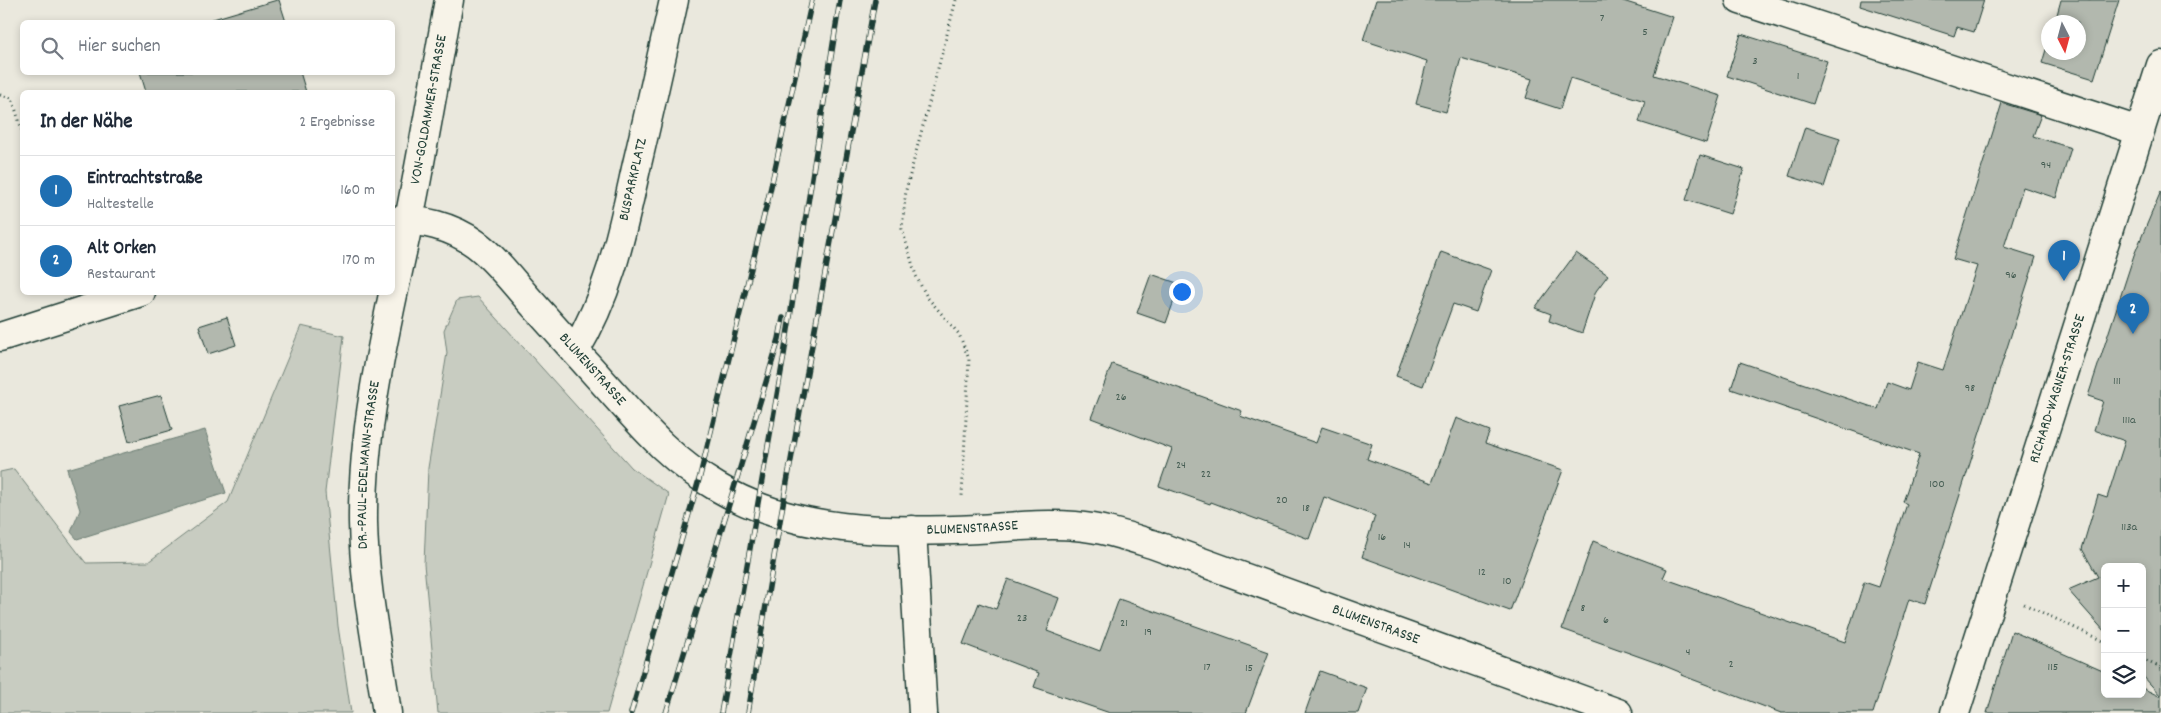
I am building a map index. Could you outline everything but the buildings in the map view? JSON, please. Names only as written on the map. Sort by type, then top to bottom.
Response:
[{"type":"street","name":"VON-GOLDAMMER-STRASSE","points":[[401,220],[450,0]]},
{"type":"street","name":"BUSPARKPLATZ","points":[[575,351],[591,325],[601,302],[619,247],[674,0]]},
{"type":"street","points":[[1740,0],[2140,131]]},
{"type":"street","name":"RICHARD-WAGNER-STRASSE","points":[[1955,713],[2161,65]]},
{"type":"street","name":"BLUMENSTRASSE","points":[[401,220],[443,227],[460,234],[476,244],[666,451],[700,476],[732,496],[771,512],[831,527],[870,531],[960,530],[1052,525],[1109,530],[1618,713]]},
{"type":"street","name":"DR.-PAUL-EDELMANN-STRASSE","points":[[395,260],[401,220]]},
{"type":"street","points":[[6,335],[132,295]]},
{"type":"street","name":"DR.-PAUL-EDELMANN-STRASSE","points":[[388,713],[369,587],[363,523],[371,417],[390,295]]},
{"type":"street","points":[[912,530],[923,713]]},
{"type":"path","points":[[956,0],[906,190],[902,219],[904,239],[916,276],[927,297],[959,334],[969,359],[960,530]]},
{"type":"path","points":[[0,95],[12,98],[20,124]]},
{"type":"path","points":[[1993,590],[2101,640]]},
{"type":"path","points":[[2146,661],[2161,668]]},
{"type":"shaded area","points":[[478,297],[632,468],[669,494],[607,713],[438,713],[424,564],[428,468],[447,353],[444,330],[457,300]]},
{"type":"shaded area","points":[[301,326],[344,336],[325,492],[338,626],[351,713],[0,713],[0,472],[14,469],[86,563],[148,562],[228,502]]},
{"type":"shaded area","points":[[205,430],[226,493],[77,539],[71,532],[80,510],[67,469]]},
{"type":"railway","points":[[631,713],[700,476],[770,191],[812,0]]},
{"type":"railway","points":[[721,713],[784,355],[840,0]]},
{"type":"railway","points":[[748,713],[781,515],[875,0]]},
{"type":"railway","points":[[666,713],[779,339],[783,318]]},
{"type":"place","name":"Eintrachtstraße","points":[[2064,281]]},
{"type":"place","name":"Alt Orken","points":[[2133,334]]}]
